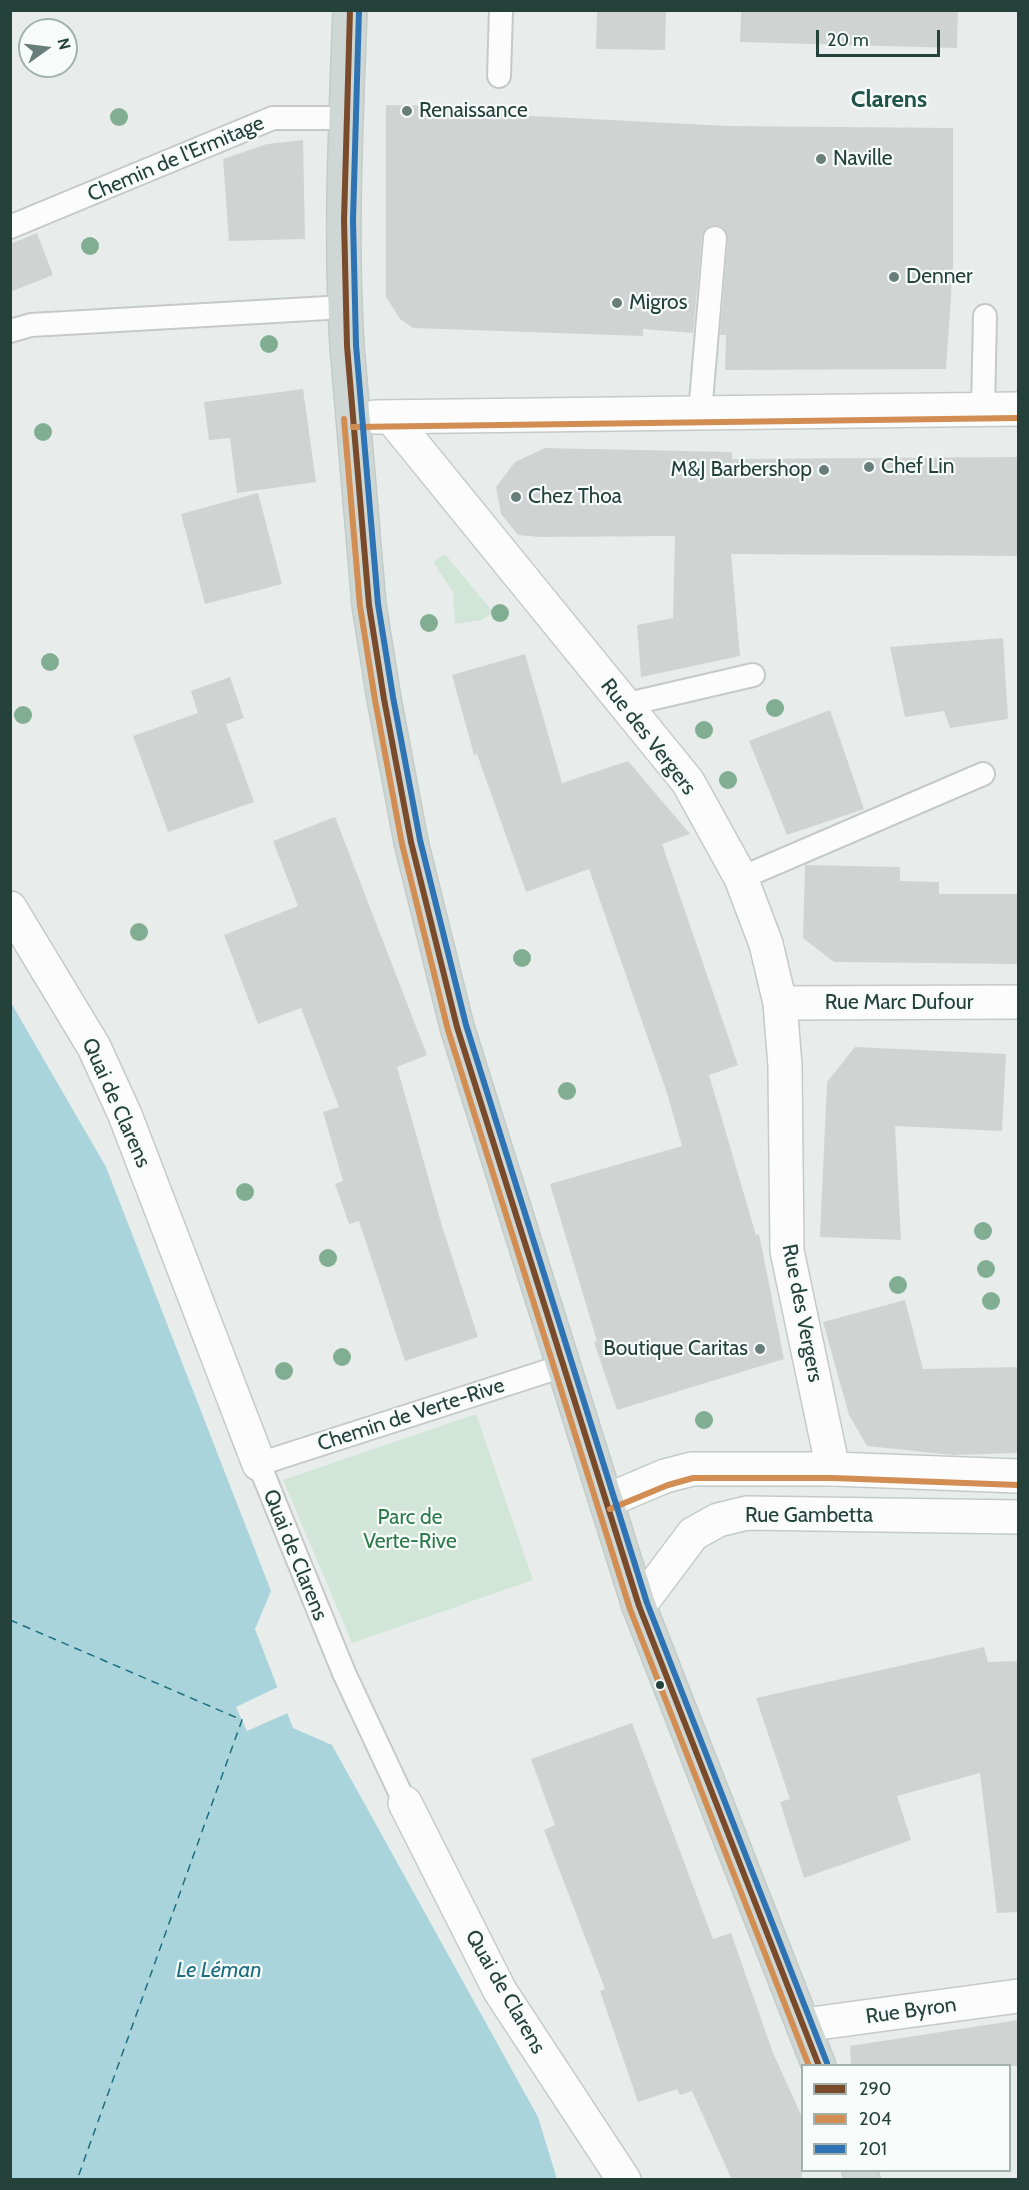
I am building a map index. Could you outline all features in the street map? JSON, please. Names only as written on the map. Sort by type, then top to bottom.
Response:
[{"type":"main road","points":[[350,10],[346,118],[345,307],[353,418],[369,605],[411,842],[457,1027],[639,1606],[818,2064]]},
{"type":"street","points":[[353,418],[1018,410]]},
{"type":"street","name":"Rue des Vergers","points":[[391,417],[688,782],[741,879],[766,944],[780,1003],[785,1066],[787,1251],[833,1469]]},
{"type":"street","name":"Quai de Clarens","points":[[10,909],[94,1047],[120,1105],[259,1464]]},
{"type":"street","name":"Rue Marc Dufour","points":[[780,1003],[1018,1002]]},
{"type":"street","points":[[606,1501],[665,1476],[692,1469],[833,1469],[1018,1476]]},
{"type":"street","name":"Rue Gambetta","points":[[639,1606],[693,1534],[718,1520],[747,1513],[1018,1517]]},
{"type":"street","name":"Quai de Clarens","points":[[405,1803],[500,1991],[624,2180]]},
{"type":"street","name":"Rue Byron","points":[[804,2025],[1018,1996]]},
{"type":"lane","points":[[499,76],[501,10]]},
{"type":"lane","name":"Chemin de l'Ermitage","points":[[10,227],[273,118],[346,118]]},
{"type":"lane","points":[[700,413],[715,238]]},
{"type":"lane","points":[[10,331],[31,326],[345,307]]},
{"type":"lane","points":[[983,410],[985,316]]},
{"type":"lane","points":[[624,705],[753,675]]},
{"type":"lane","points":[[741,879],[983,774]]},
{"type":"lane","name":"Chemin de Verte-Rive","points":[[259,1464],[563,1366]]},
{"type":"lane","name":"Quai de Clarens","points":[[259,1464],[340,1664],[405,1803]]},
{"type":"green space","points":[[445,554],[493,612],[482,620],[455,624],[453,592],[433,562]]},
{"type":"green space","name":"Parc de Verte-Rive","points":[[476,1414],[533,1580],[352,1643],[283,1480]]},
{"type":"water","name":"Le Léman","points":[[10,1001],[106,1167],[271,1591],[255,1629],[293,1728],[332,1745],[538,2117],[557,2179],[11,2179]]},
{"type":"pier","points":[[280,1686],[290,1712],[247,1731],[236,1707]]},
{"type":"building","points":[[597,10],[666,10],[665,50],[596,49]]},
{"type":"building","points":[[741,10],[958,10],[957,48],[740,42]]},
{"type":"building","points":[[386,105],[473,106],[473,113],[728,126],[953,128],[953,266],[946,369],[725,370],[726,335],[720,335],[728,239],[723,227],[717,225],[709,226],[702,236],[693,333],[643,329],[643,336],[413,328],[400,319],[386,297]]},
{"type":"building","points":[[303,140],[305,239],[229,241],[223,159],[267,144]]},
{"type":"building","points":[[37,233],[53,275],[10,292],[10,244]]},
{"type":"building","points":[[303,389],[316,482],[237,493],[230,438],[209,440],[204,402]]},
{"type":"building","points":[[545,448],[732,452],[732,459],[1018,457],[1018,556],[731,554],[740,656],[641,677],[637,625],[673,618],[675,536],[540,537],[518,535],[501,514],[496,487],[515,462]]},
{"type":"building","points":[[258,493],[282,584],[205,604],[181,514]]},
{"type":"building","points":[[1003,638],[1008,719],[950,728],[944,711],[905,717],[890,647]]},
{"type":"building","points":[[525,654],[562,783],[628,761],[690,834],[662,844],[738,1065],[709,1075],[756,1235],[759,1234],[784,1359],[617,1410],[594,1342],[597,1341],[550,1184],[682,1146],[667,1093],[589,869],[526,892],[477,754],[474,755],[452,675]]},
{"type":"building","points":[[230,677],[244,718],[226,724],[254,802],[168,832],[133,736],[198,713],[191,691]]},
{"type":"building","points":[[830,710],[864,809],[787,835],[749,741]]},
{"type":"building","points":[[335,817],[427,1055],[397,1067],[442,1226],[478,1337],[405,1361],[359,1221],[349,1224],[335,1184],[343,1181],[323,1112],[339,1107],[301,1008],[258,1024],[224,935],[298,906],[273,841]]},
{"type":"building","points":[[805,865],[900,867],[900,881],[939,882],[939,894],[1018,894],[1018,964],[834,962],[803,938]]},
{"type":"building","points":[[855,1047],[1006,1054],[1002,1131],[895,1126],[901,1240],[820,1237],[827,1082]]},
{"type":"building","points":[[905,1300],[923,1369],[1018,1367],[1018,1453],[953,1455],[867,1446],[849,1415],[823,1322]]},
{"type":"building","points":[[984,1647],[988,1662],[1018,1661],[1018,1912],[997,1913],[980,1773],[897,1796],[911,1840],[804,1878],[780,1802],[790,1799],[756,1698]]},
{"type":"building","points":[[632,1723],[713,1939],[731,1933],[773,2053],[801,2115],[802,2180],[732,2180],[692,2091],[680,2095],[677,2089],[638,2102],[600,1991],[605,1989],[544,1830],[555,1825],[531,1759]]},
{"type":"building","points":[[1018,2020],[1018,2066],[1011,2066],[1011,2064],[851,2064],[850,2046]]},
{"type":"ferry route","points":[[10,1620],[242,1720],[77,2180]]},
{"type":"transit line","name":"290","points":[[350,10],[344,220],[347,346],[369,605],[411,842],[457,1027],[639,1606],[818,2064]]},
{"type":"transit line","name":"201","points":[[359,10],[353,220],[356,345],[378,604],[420,840],[466,1025],[647,1603],[827,2063]]},
{"type":"transit line","name":"204","points":[[353,427],[1018,418]]},
{"type":"transit line","name":"204","points":[[344,419],[360,606],[375,700],[402,844],[448,1030],[630,1609],[808,2064]]},
{"type":"transit line","name":"204","points":[[610,1509],[668,1485],[693,1478],[833,1478],[1018,1485]]},
{"type":"place","name":"Renaissance","points":[[407,111]]},
{"type":"place","name":"Naville","points":[[821,159]]},
{"type":"place","name":"Denner","points":[[894,277]]},
{"type":"place","name":"Migros","points":[[617,303]]},
{"type":"place","name":"Chef Lin","points":[[869,467]]},
{"type":"place","name":"M&J Barbershop","points":[[824,470]]},
{"type":"place","name":"Chez Thoa","points":[[516,497]]},
{"type":"place","name":"Boutique Caritas","points":[[760,1349]]},
{"type":"district","name":"Clarens","points":[[889,100]]}]
